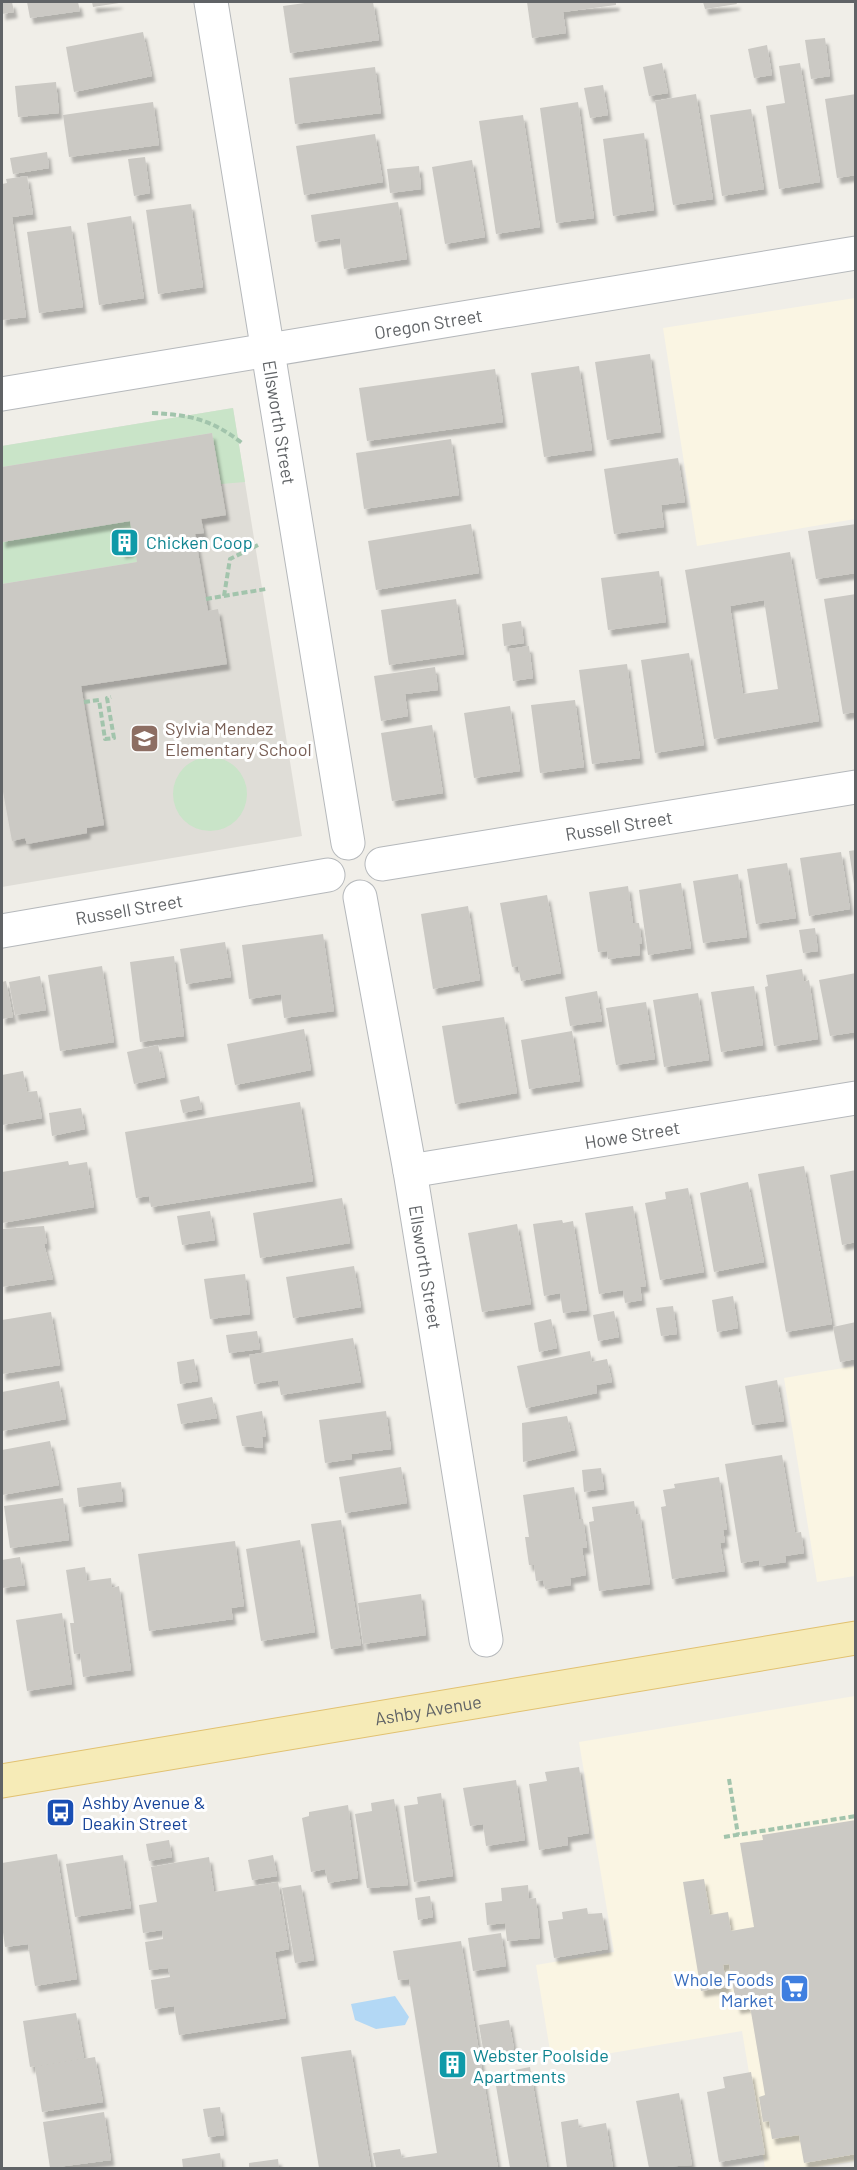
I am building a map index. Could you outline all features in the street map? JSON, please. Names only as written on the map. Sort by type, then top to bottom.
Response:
[{"type":"main road","name":"Ashby Avenue","points":[[2,1780],[855,1638]]},
{"type":"street","name":"Ellsworth Street","points":[[211,2],[348,843]]},
{"type":"street","name":"Oregon Street","points":[[2,394],[855,253]]},
{"type":"street","name":"Russell Street","points":[[382,864],[855,787]]},
{"type":"street","points":[[348,843],[365,844],[373,849],[382,864],[383,872],[376,889],[360,897],[343,895],[336,890],[328,875],[330,858],[348,843]]},
{"type":"street","name":"Russell Street","points":[[2,931],[328,875]]},
{"type":"street","name":"Ellsworth Street","points":[[360,897],[410,1171],[486,1640]]},
{"type":"street","name":"Howe Street","points":[[410,1171],[855,1098]]},
{"type":"path","points":[[152,413],[200,418],[223,429],[242,443]]},
{"type":"path","points":[[224,596],[230,559],[258,545]]},
{"type":"path","points":[[206,599],[266,589]]},
{"type":"path","points":[[84,702],[99,700],[105,739],[114,738],[107,698],[111,697]]},
{"type":"path","points":[[729,1779],[738,1835]]},
{"type":"path","points":[[724,1837],[855,1816]]},
{"type":"shaded area","points":[[855,298],[855,519],[697,546],[663,328]]},
{"type":"shaded area","name":"Sylvia Mendez Elementary School","points":[[233,408],[302,836],[2,887],[2,446]]},
{"type":"shaded area","points":[[855,1366],[855,1576],[817,1582],[784,1378]]},
{"type":"shaded area","points":[[855,1696],[855,2161],[810,2168],[765,2168],[742,2031],[552,2063],[536,1965],[614,1952],[579,1742]]},
{"type":"green space","points":[[233,408],[245,482],[221,484],[212,433],[2,467],[2,446]]},
{"type":"green space","points":[[130,521],[137,562],[2,584],[2,542]]},
{"type":"green space","points":[[210,757],[224,760],[236,768],[244,780],[247,794],[244,808],[236,820],[224,828],[210,831],[196,828],[184,820],[176,808],[173,794],[176,780],[184,768],[196,760]]},
{"type":"water","points":[[395,1996],[409,2017],[405,2025],[376,2029],[355,2020],[351,2004]]},
{"type":"building","points":[[2,2],[12,2],[14,12],[2,14]]},
{"type":"building","points":[[27,2],[78,2],[80,11],[30,18]]},
{"type":"building","points":[[92,2],[119,2],[119,3],[93,7]]},
{"type":"building","points":[[312,2],[373,2],[379,40],[290,53],[283,6]]},
{"type":"building","points":[[527,2],[616,2],[616,5],[563,12],[566,33],[532,38]]},
{"type":"building","points":[[703,2],[736,2],[737,4],[705,9]]},
{"type":"building","points":[[143,32],[152,76],[74,92],[66,47]]},
{"type":"building","points":[[825,38],[830,76],[811,79],[805,40]]},
{"type":"building","points":[[767,45],[772,75],[754,78],[748,49]]},
{"type":"building","points":[[662,63],[668,93],[649,96],[643,67]]},
{"type":"building","points":[[800,63],[820,182],[779,189],[766,106],[785,103],[779,66]]},
{"type":"building","points":[[375,67],[381,113],[295,124],[289,78]]},
{"type":"building","points":[[56,82],[59,113],[18,117],[15,86]]},
{"type":"building","points":[[603,85],[608,115],[590,118],[584,88]]},
{"type":"building","points":[[696,94],[713,199],[673,205],[655,101]]},
{"type":"building","points":[[856,94],[856,175],[837,178],[825,99]]},
{"type":"building","points":[[153,102],[159,145],[69,157],[63,115]]},
{"type":"building","points":[[578,102],[594,218],[556,223],[540,108]]},
{"type":"building","points":[[751,109],[764,189],[722,196],[710,115]]},
{"type":"building","points":[[523,115],[540,227],[496,234],[479,121]]},
{"type":"building","points":[[644,133],[654,210],[613,216],[603,139]]},
{"type":"building","points":[[375,134],[383,182],[304,195],[296,146]]},
{"type":"building","points":[[47,152],[49,168],[13,174],[10,158]]},
{"type":"building","points":[[145,157],[150,193],[134,196],[128,159]]},
{"type":"building","points":[[472,160],[485,237],[445,244],[432,167]]},
{"type":"building","points":[[419,166],[421,189],[390,193],[387,169]]},
{"type":"building","points":[[27,176],[33,214],[12,217],[26,317],[2,320],[2,184],[7,183],[6,179]]},
{"type":"building","points":[[398,202],[407,259],[344,269],[340,238],[315,242],[311,215]]},
{"type":"building","points":[[191,204],[203,287],[158,294],[146,210]]},
{"type":"building","points":[[131,216],[144,298],[99,305],[87,223]]},
{"type":"building","points":[[71,226],[83,307],[39,313],[27,232]]},
{"type":"building","points":[[650,354],[661,432],[607,440],[595,362]]},
{"type":"building","points":[[579,366],[592,450],[544,457],[531,373]]},
{"type":"building","points":[[495,369],[503,422],[367,441],[359,388]]},
{"type":"building","points":[[212,433],[226,515],[201,519],[204,533],[195,534],[208,611],[218,609],[227,664],[81,686],[104,825],[87,828],[87,833],[27,844],[25,838],[12,841],[2,786],[2,584],[137,562],[130,521],[2,542],[2,467]]},
{"type":"building","points":[[451,439],[459,495],[364,509],[356,453]]},
{"type":"building","points":[[678,458],[685,502],[661,505],[664,527],[614,534],[604,469]]},
{"type":"building","points":[[471,524],[479,573],[376,590],[368,541]]},
{"type":"building","points":[[856,524],[856,573],[816,579],[808,531]]},
{"type":"building","name":"Chicken Coop","points":[[128,533],[131,551],[122,553],[119,534]]},
{"type":"building","points":[[790,552],[819,721],[714,739],[685,570]],"holes":[[[764,600],[778,689],[743,694],[730,606]]]},
{"type":"building","points":[[659,571],[666,622],[608,630],[601,578]]},
{"type":"building","points":[[856,594],[856,712],[843,714],[824,599]]},
{"type":"building","points":[[456,599],[464,654],[389,665],[381,610]]},
{"type":"building","points":[[521,621],[524,643],[504,646],[502,624]]},
{"type":"building","points":[[529,646],[533,678],[513,681],[509,649]]},
{"type":"building","points":[[689,653],[704,745],[655,753],[641,660]]},
{"type":"building","points":[[627,664],[640,758],[592,764],[579,670]]},
{"type":"building","points":[[435,667],[438,690],[405,694],[408,716],[381,721],[374,676]]},
{"type":"building","points":[[575,700],[584,767],[540,773],[531,705]]},
{"type":"building","points":[[510,706],[520,771],[474,778],[464,713]]},
{"type":"building","points":[[432,725],[443,793],[392,801],[381,733]]},
{"type":"building","points":[[856,850],[856,884],[854,884],[849,851]]},
{"type":"building","points":[[841,852],[850,909],[809,916],[800,858]]},
{"type":"building","points":[[787,863],[796,918],[756,924],[747,869]]},
{"type":"building","points":[[738,874],[747,937],[703,943],[693,881]]},
{"type":"building","points":[[681,883],[691,948],[648,955],[639,890]]},
{"type":"building","points":[[628,886],[633,923],[639,923],[642,944],[639,944],[640,955],[608,959],[607,951],[598,952],[589,892]]},
{"type":"building","points":[[547,895],[561,973],[521,981],[518,966],[512,967],[500,903]]},
{"type":"building","points":[[468,906],[480,980],[433,989],[421,914]]},
{"type":"building","points":[[815,928],[818,951],[803,953],[799,930]]},
{"type":"building","points":[[323,934],[334,1011],[284,1018],[281,994],[249,999],[242,945]]},
{"type":"building","points":[[225,942],[231,977],[186,984],[180,949]]},
{"type":"building","points":[[174,956],[184,1036],[140,1042],[130,962]]},
{"type":"building","points":[[102,966],[114,1042],[60,1051],[48,975]]},
{"type":"building","points":[[802,969],[804,982],[809,980],[818,1039],[774,1046],[765,987],[768,986],[766,975]]},
{"type":"building","points":[[856,973],[856,1032],[830,1036],[819,980]]},
{"type":"building","points":[[40,976],[46,1010],[15,1015],[9,982]]},
{"type":"building","points":[[6,981],[13,1017],[2,1019],[2,982]]},
{"type":"building","points":[[754,986],[763,1045],[721,1052],[711,992]]},
{"type":"building","points":[[597,991],[602,1021],[570,1026],[565,997]]},
{"type":"building","points":[[698,993],[709,1060],[664,1067],[653,1000]]},
{"type":"building","points":[[646,1002],[655,1059],[616,1065],[606,1008]]},
{"type":"building","points":[[504,1017],[517,1093],[455,1104],[442,1026]]},
{"type":"building","points":[[304,1029],[311,1070],[235,1085],[227,1044]]},
{"type":"building","points":[[572,1031],[580,1081],[529,1089],[521,1040]]},
{"type":"building","points":[[158,1045],[165,1077],[134,1084],[127,1052]]},
{"type":"building","points":[[23,1071],[27,1092],[37,1091],[42,1118],[2,1125],[2,1075]]},
{"type":"building","points":[[199,1096],[202,1109],[183,1113],[180,1100]]},
{"type":"building","points":[[300,1102],[313,1181],[151,1207],[149,1196],[136,1198],[125,1132]]},
{"type":"building","points":[[81,1108],[85,1129],[52,1136],[49,1113]]},
{"type":"building","points":[[68,1161],[69,1165],[87,1162],[94,1207],[2,1223],[2,1172]]},
{"type":"building","points":[[804,1166],[832,1324],[786,1332],[758,1174]]},
{"type":"building","points":[[856,1170],[856,1242],[842,1245],[830,1175]]},
{"type":"building","points":[[748,1182],[764,1262],[714,1272],[700,1193]]},
{"type":"building","points":[[688,1188],[704,1272],[660,1280],[645,1203],[666,1199],[665,1192]]},
{"type":"building","points":[[342,1198],[350,1243],[260,1258],[253,1213]]},
{"type":"building","points":[[633,1206],[646,1286],[640,1287],[642,1300],[625,1303],[623,1290],[599,1294],[585,1213]]},
{"type":"building","points":[[210,1211],[215,1240],[182,1245],[177,1216]]},
{"type":"building","points":[[562,1220],[563,1223],[573,1221],[587,1310],[563,1313],[560,1293],[544,1296],[533,1224]]},
{"type":"building","points":[[517,1224],[531,1304],[482,1312],[468,1233]]},
{"type":"building","points":[[44,1226],[47,1244],[44,1244],[53,1279],[2,1287],[2,1229]]},
{"type":"building","points":[[354,1266],[361,1307],[293,1318],[286,1277]]},
{"type":"building","points":[[245,1274],[250,1314],[210,1319],[204,1279]]},
{"type":"building","points":[[733,1296],[738,1328],[717,1332],[712,1300]]},
{"type":"building","points":[[673,1306],[677,1334],[661,1336],[656,1308]]},
{"type":"building","points":[[614,1311],[619,1337],[598,1341],[593,1315]]},
{"type":"building","points":[[51,1312],[60,1365],[2,1374],[2,1320]]},
{"type":"building","points":[[551,1319],[557,1348],[539,1352],[534,1323]]},
{"type":"building","points":[[856,1322],[856,1359],[840,1362],[833,1327]]},
{"type":"building","points":[[257,1331],[260,1349],[229,1353],[226,1335]]},
{"type":"building","points":[[353,1338],[361,1382],[281,1395],[278,1380],[254,1384],[249,1355]]},
{"type":"building","points":[[590,1351],[592,1362],[607,1359],[612,1382],[596,1385],[597,1393],[526,1408],[517,1366]]},
{"type":"building","points":[[194,1359],[198,1381],[180,1384],[177,1362]]},
{"type":"building","points":[[777,1380],[784,1421],[752,1425],[745,1386]]},
{"type":"building","points":[[59,1381],[66,1419],[2,1431],[2,1392]]},
{"type":"building","points":[[212,1397],[217,1418],[181,1424],[177,1404]]},
{"type":"building","points":[[262,1411],[266,1436],[262,1437],[263,1448],[242,1446],[236,1416]]},
{"type":"building","points":[[386,1411],[391,1449],[351,1454],[352,1459],[325,1463],[319,1420]]},
{"type":"building","points":[[567,1416],[575,1450],[523,1462],[522,1423]]},
{"type":"building","points":[[50,1441],[59,1485],[2,1495],[2,1450]]},
{"type":"building","points":[[782,1455],[795,1533],[801,1532],[804,1553],[785,1556],[786,1562],[760,1566],[759,1560],[741,1563],[725,1464]]},
{"type":"building","points":[[401,1467],[407,1503],[345,1513],[339,1477]]},
{"type":"building","points":[[601,1468],[604,1489],[584,1492],[582,1470]]},
{"type":"building","points":[[719,1477],[727,1530],[723,1530],[725,1542],[720,1543],[725,1571],[672,1579],[661,1507],[666,1506],[663,1490],[675,1488],[674,1484]]},
{"type":"building","points":[[121,1482],[123,1501],[79,1507],[77,1488]]},
{"type":"building","points":[[574,1487],[579,1519],[583,1519],[587,1548],[582,1548],[586,1575],[570,1578],[571,1585],[545,1589],[543,1580],[536,1581],[534,1565],[529,1565],[525,1537],[529,1537],[523,1495]]},
{"type":"building","points":[[63,1498],[69,1540],[10,1548],[4,1506]]},
{"type":"building","points":[[634,1501],[636,1515],[640,1514],[650,1584],[599,1591],[589,1522],[594,1521],[592,1507]]},
{"type":"building","points":[[341,1520],[361,1645],[331,1649],[311,1524]]},
{"type":"building","points":[[300,1540],[315,1632],[261,1641],[246,1549]]},
{"type":"building","points":[[235,1541],[244,1606],[231,1608],[233,1619],[149,1631],[138,1554]]},
{"type":"building","points":[[20,1557],[25,1585],[2,1588],[2,1560]]},
{"type":"building","points":[[85,1567],[87,1581],[111,1578],[112,1588],[119,1586],[131,1670],[83,1677],[80,1653],[74,1654],[70,1623],[74,1623],[66,1570]]},
{"type":"building","points":[[421,1594],[426,1635],[363,1644],[358,1603]]},
{"type":"building","points":[[62,1613],[72,1684],[27,1691],[16,1620]]},
{"type":"building","points":[[579,1767],[589,1833],[567,1837],[568,1845],[539,1850],[529,1784],[547,1781],[545,1772]]},
{"type":"building","points":[[516,1780],[525,1840],[486,1846],[483,1824],[470,1826],[463,1788]]},
{"type":"building","points":[[441,1793],[453,1876],[414,1882],[404,1806],[418,1804],[417,1797]]},
{"type":"building","points":[[394,1799],[408,1885],[367,1888],[355,1814],[372,1811],[371,1803]]},
{"type":"building","points":[[348,1805],[358,1878],[328,1883],[325,1869],[311,1872],[302,1818],[309,1816],[309,1812]]},
{"type":"building","name":"Whole Foods Market","points":[[856,1820],[856,2154],[804,2163],[799,2135],[772,2139],[769,2121],[763,2122],[759,2097],[765,2095],[750,2006],[737,2008],[729,1964],[723,1965],[727,1987],[701,1991],[683,1882],[704,1879],[710,1915],[728,1912],[731,1931],[754,1927],[740,1843],[763,1840],[762,1835]]},
{"type":"building","points":[[169,1840],[172,1857],[149,1861],[146,1844]]},
{"type":"building","points":[[57,1854],[77,1979],[35,1986],[28,1944],[5,1947],[2,1925],[2,1863]]},
{"type":"building","points":[[123,1855],[131,1908],[75,1917],[66,1864]]},
{"type":"building","points":[[273,1855],[277,1876],[252,1880],[248,1860]]},
{"type":"building","points":[[209,1857],[214,1892],[278,1882],[289,1949],[275,1952],[286,2018],[179,2035],[174,2006],[155,2009],[151,1980],[170,1977],[168,1968],[149,1970],[145,1942],[163,1939],[162,1930],[143,1933],[139,1905],[157,1902],[151,1867]]},
{"type":"building","points":[[301,1885],[314,1960],[295,1963],[282,1888]]},
{"type":"building","points":[[528,1885],[529,1899],[536,1898],[540,1938],[507,1941],[505,1923],[487,1925],[485,1903],[502,1901],[501,1888]]},
{"type":"building","points":[[430,1896],[433,1917],[418,1920],[415,1898]]},
{"type":"building","points":[[587,1908],[588,1914],[602,1913],[608,1949],[554,1958],[548,1921],[563,1919],[562,1912]]},
{"type":"building","points":[[501,1933],[506,1966],[473,1971],[468,1938]]},
{"type":"building","name":"Webster Poolside Apartments","points":[[461,1941],[498,2168],[376,2168],[373,2153],[400,2149],[402,2158],[437,2153],[409,1979],[398,1980],[393,1951]]},
{"type":"building","points":[[76,2013],[84,2058],[30,2067],[23,2021]]},
{"type":"building","points":[[509,2020],[514,2049],[484,2055],[479,2025]]},
{"type":"building","points":[[351,2050],[371,2168],[319,2168],[301,2057]]},
{"type":"building","points":[[95,2057],[103,2102],[42,2112],[35,2067]]},
{"type":"building","points":[[530,2067],[547,2168],[510,2168],[494,2074]]},
{"type":"building","points":[[751,2072],[765,2154],[719,2162],[707,2092],[725,2088],[723,2077]]},
{"type":"building","points":[[679,2093],[692,2165],[649,2168],[636,2101]]},
{"type":"building","points":[[220,2107],[224,2135],[208,2137],[203,2109]]},
{"type":"building","points":[[104,2112],[111,2160],[50,2168],[43,2122]]},
{"type":"building","points":[[578,2119],[579,2128],[606,2123],[613,2168],[567,2168],[561,2122]]},
{"type":"building","points":[[220,2153],[222,2168],[183,2168],[182,2159]]},
{"type":"building","points":[[278,2159],[279,2168],[249,2168],[249,2163]]},
{"type":"place","name":"Chicken Coop","points":[[125,542]]},
{"type":"place","name":"Sylvia Mendez Elementary School","points":[[144,738]]},
{"type":"place","name":"Ashby Avenue & Deakin Street","points":[[61,1812]]},
{"type":"place","name":"Whole Foods Market","points":[[795,1989]]},
{"type":"place","name":"Webster Poolside Apartments","points":[[452,2065]]}]
